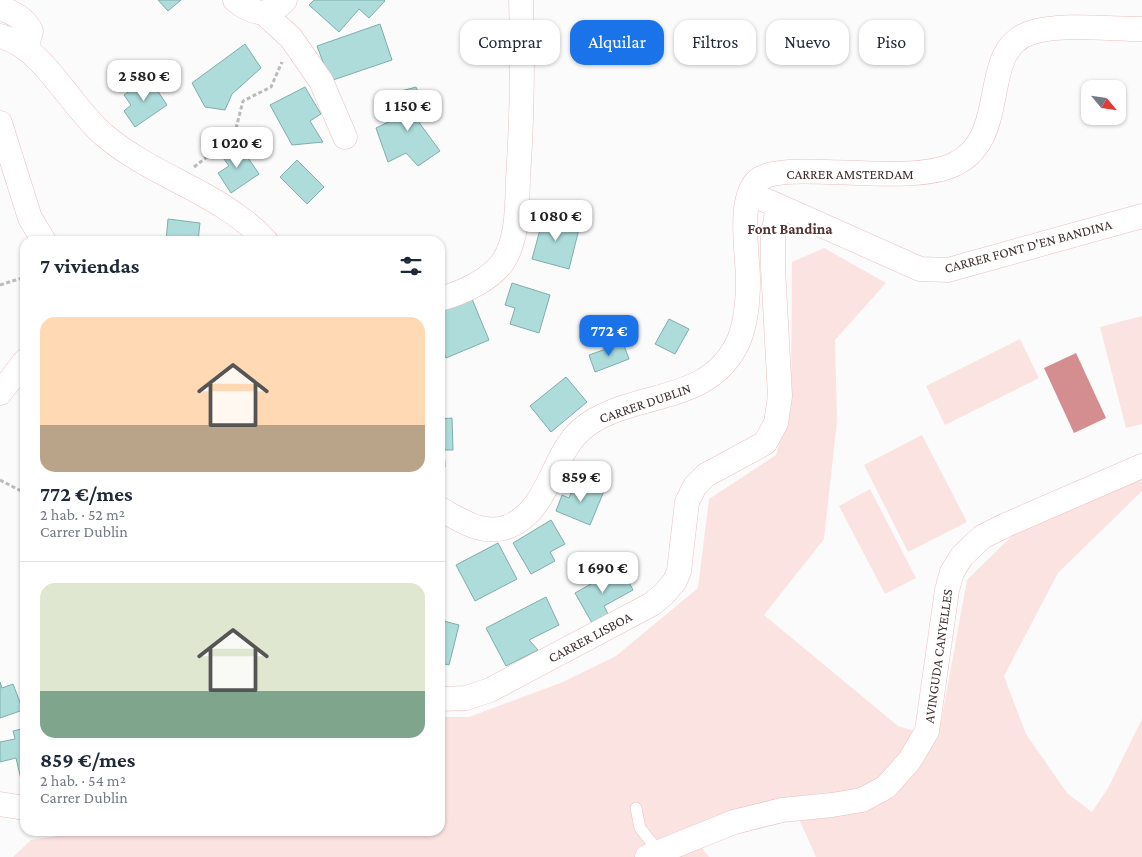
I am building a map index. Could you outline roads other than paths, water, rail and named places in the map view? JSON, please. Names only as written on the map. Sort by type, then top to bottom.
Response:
[{"type":"street","points":[[235,0],[254,13],[265,14],[276,9],[285,0]]},
{"type":"street","points":[[445,298],[464,290],[497,269],[509,248],[517,206],[521,142],[523,80],[521,0]]},
{"type":"street","points":[[0,8],[20,18],[27,24],[31,31],[26,49]]},
{"type":"street","points":[[265,14],[291,38],[321,81],[345,137]]},
{"type":"street","name":"CARRER AMSTERDAM","points":[[750,193],[756,182],[764,176],[788,172],[926,174],[956,164],[977,147],[984,135],[990,120],[998,70],[1009,46],[1027,34],[1049,29],[1142,29]]},
{"type":"street","points":[[0,36],[9,38],[26,49],[103,134],[130,154],[184,184],[245,232]]},
{"type":"street","points":[[0,123],[30,218],[41,236]]},
{"type":"street","name":"CARRER FONT D'EN BANDINA","points":[[750,193],[920,268],[932,270],[948,270],[1142,216]]},
{"type":"street","name":"CARRER DUBLIN","points":[[445,511],[483,530],[505,528],[522,519],[537,504],[564,452],[585,426],[619,409],[687,390],[710,378],[731,357],[740,338],[745,319],[748,282],[746,209],[750,193]]},
{"type":"street","name":"CARRER LISBOA","points":[[445,699],[466,698],[490,690],[652,604],[675,581],[682,560],[687,502],[695,486],[706,475],[766,443],[776,424],[780,396],[772,268],[773,236],[778,206]]},
{"type":"street","points":[[0,393],[20,368]]},
{"type":"street","name":"AVINGUDA CANYELLES","points":[[656,855],[734,822],[782,810],[862,800],[886,787],[910,760],[927,731],[947,590],[952,572],[962,556],[982,538],[1006,525],[1142,466]]},
{"type":"street","points":[[0,804],[20,807]]},
{"type":"lane","points":[[636,808],[640,828],[656,855]]},
{"type":"district","name":"Font Bandina","points":[[790,229]]}]
